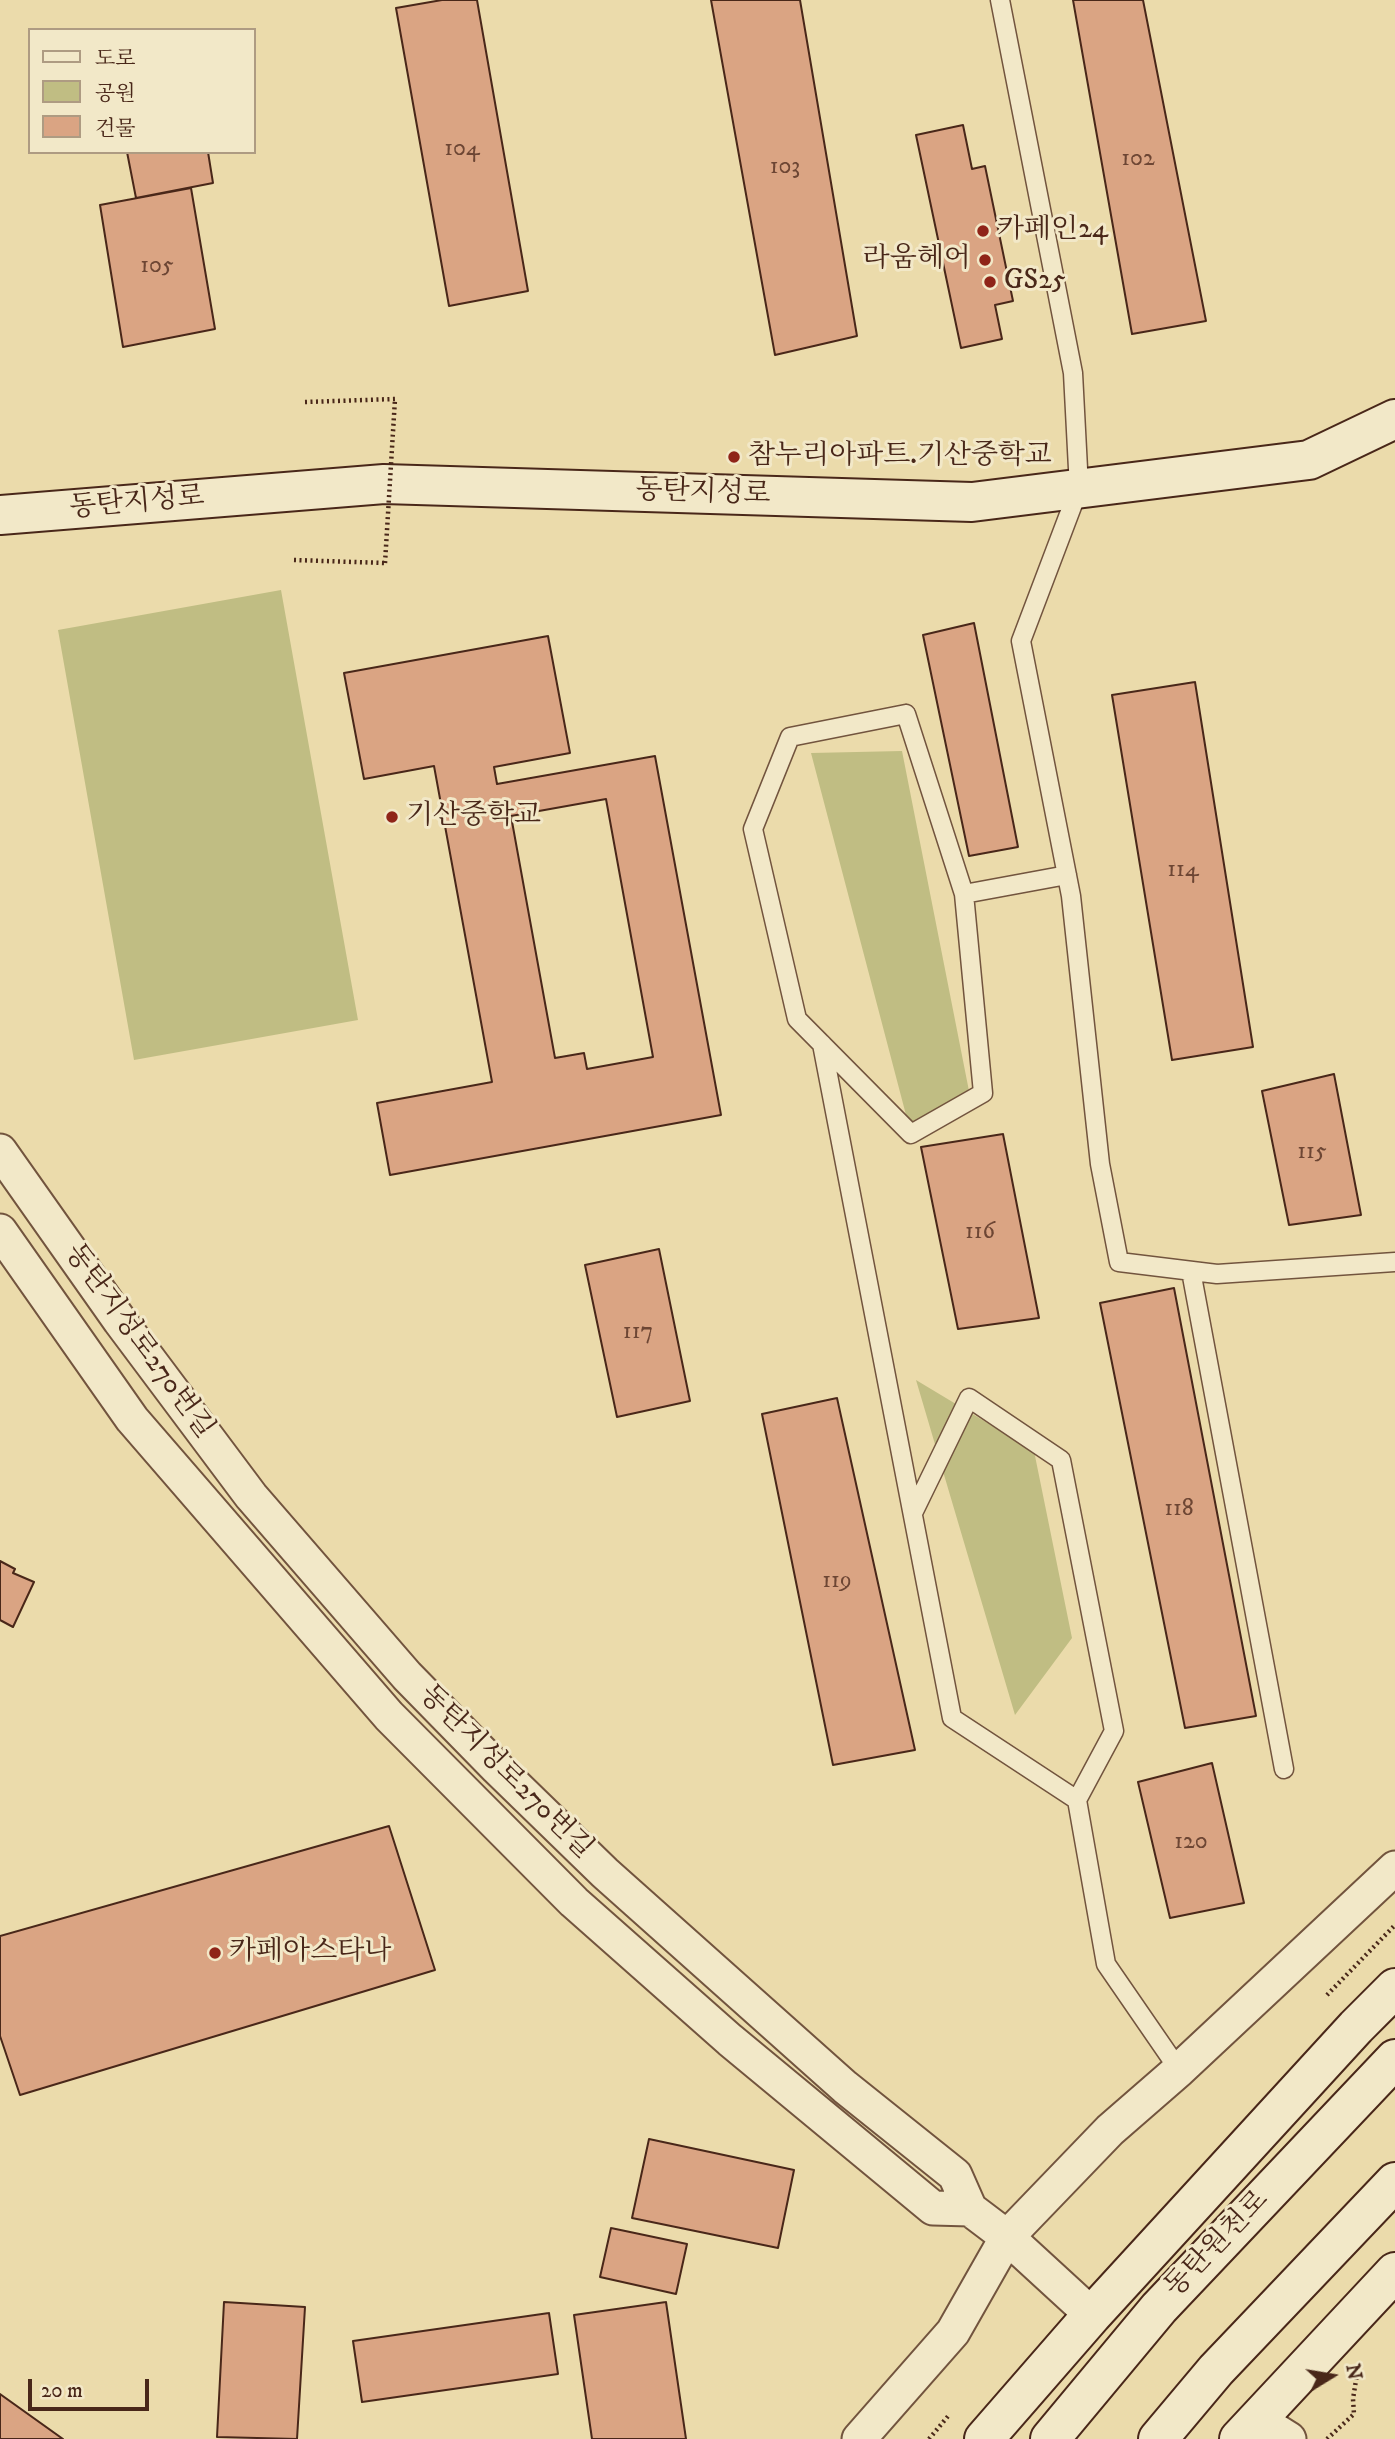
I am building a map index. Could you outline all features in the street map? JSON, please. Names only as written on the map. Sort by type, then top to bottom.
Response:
[{"type":"main road","name":"동탄지성로","points":[[0,515],[384,484],[972,502],[1309,460],[1395,419]]},
{"type":"main road","points":[[984,2439],[1092,2315],[1395,1988]]},
{"type":"main road","name":"동탄원천로","points":[[1050,2439],[1158,2308],[1395,2059]]},
{"type":"main road","points":[[1158,2439],[1216,2370],[1395,2182]]},
{"type":"main road","points":[[1262,2432],[1395,2272]]},
{"type":"street","name":"동탄지성로270번길","points":[[0,1151],[120,1321],[251,1496],[407,1676],[605,1873],[845,2087],[955,2175],[971,2209],[1007,2237],[1092,2315]]},
{"type":"street","points":[[0,1231],[132,1419],[388,1716],[574,1902],[730,2040],[933,2208],[971,2209]]},
{"type":"street","points":[[859,2439],[953,2332],[1007,2237],[1110,2130],[1179,2070],[1395,1868]]},
{"type":"lane","points":[[1000,0],[1073,373],[1079,488],[1021,642],[1073,909],[1100,1164],[1119,1262],[1217,1274],[1395,1262]]},
{"type":"lane","points":[[906,714],[964,894],[983,1093],[911,1134],[797,1018],[753,828],[790,737],[906,714]]},
{"type":"lane","points":[[964,894],[1067,875]]},
{"type":"lane","points":[[822,1044],[952,1718],[1077,1800]]},
{"type":"lane","points":[[1191,1271],[1284,1769]]},
{"type":"lane","points":[[913,1513],[970,1398],[1061,1460],[1114,1731],[1077,1800],[1106,1964],[1179,2070]]},
{"type":"path","points":[[294,560],[385,563],[395,399],[305,402]]},
{"type":"path","points":[[1327,2439],[1354,2414],[1355,2378],[1360,2367]]},
{"type":"green space","points":[[281,590],[358,1020],[134,1060],[58,630]]},
{"type":"green space","points":[[902,751],[969,1091],[911,1134],[811,753]]},
{"type":"green space","points":[[916,1380],[1034,1451],[1072,1638],[1015,1715]]},
{"type":"building","points":[[442,0],[477,0],[528,291],[449,306],[396,8]]},
{"type":"building","points":[[711,0],[800,0],[857,336],[775,355]]},
{"type":"building","points":[[1073,0],[1143,0],[1206,321],[1132,334]]},
{"type":"building","points":[[963,125],[972,169],[985,166],[1013,301],[995,305],[1002,339],[961,348],[916,135]]},
{"type":"building","points":[[127,154],[208,154],[213,183],[136,198]]},
{"type":"building","points":[[191,188],[215,329],[123,347],[100,205]]},
{"type":"building","points":[[974,623],[1018,847],[969,856],[923,635]]},
{"type":"building","points":[[548,636],[570,753],[494,767],[497,784],[655,756],[721,1115],[390,1175],[377,1103],[492,1082],[434,766],[364,779],[344,673]],"holes":[[[606,799],[653,1057],[587,1069],[584,1053],[555,1058],[511,816]]]},
{"type":"building","points":[[1195,682],[1253,1047],[1172,1060],[1112,695]]},
{"type":"building","points":[[1334,1074],[1361,1215],[1289,1225],[1262,1091]]},
{"type":"building","points":[[1003,1134],[1039,1318],[958,1329],[921,1147]]},
{"type":"building","points":[[659,1249],[690,1401],[617,1417],[585,1265]]},
{"type":"building","points":[[1174,1288],[1256,1716],[1185,1728],[1100,1303]]},
{"type":"building","points":[[837,1398],[915,1750],[833,1765],[762,1414]]},
{"type":"building","points":[[0,1561],[15,1569],[13,1573],[34,1582],[13,1627],[0,1620]]},
{"type":"building","points":[[1212,1763],[1244,1903],[1170,1918],[1138,1782]]},
{"type":"building","name":"카페아스타나","points":[[389,1826],[435,1970],[20,2095],[0,2036],[0,1936]]},
{"type":"building","points":[[649,2139],[794,2170],[778,2248],[632,2218]]},
{"type":"building","points":[[611,2228],[687,2244],[676,2294],[600,2277]]},
{"type":"building","points":[[224,2302],[305,2307],[297,2439],[217,2437]]},
{"type":"building","points":[[666,2302],[686,2439],[592,2439],[574,2315]]},
{"type":"building","points":[[549,2313],[558,2374],[362,2402],[353,2341]]},
{"type":"building","points":[[0,2394],[63,2439],[0,2439]]},
{"type":"place","name":"카페인24","points":[[983,231]]},
{"type":"place","name":"라움헤어","points":[[985,260]]},
{"type":"place","name":"GS25","points":[[990,282]]},
{"type":"place","name":"참누리아파트.기산중학교","points":[[734,457]]},
{"type":"place","name":"기산중학교","points":[[392,817]]},
{"type":"place","name":"카페아스타나","points":[[215,1953]]}]
